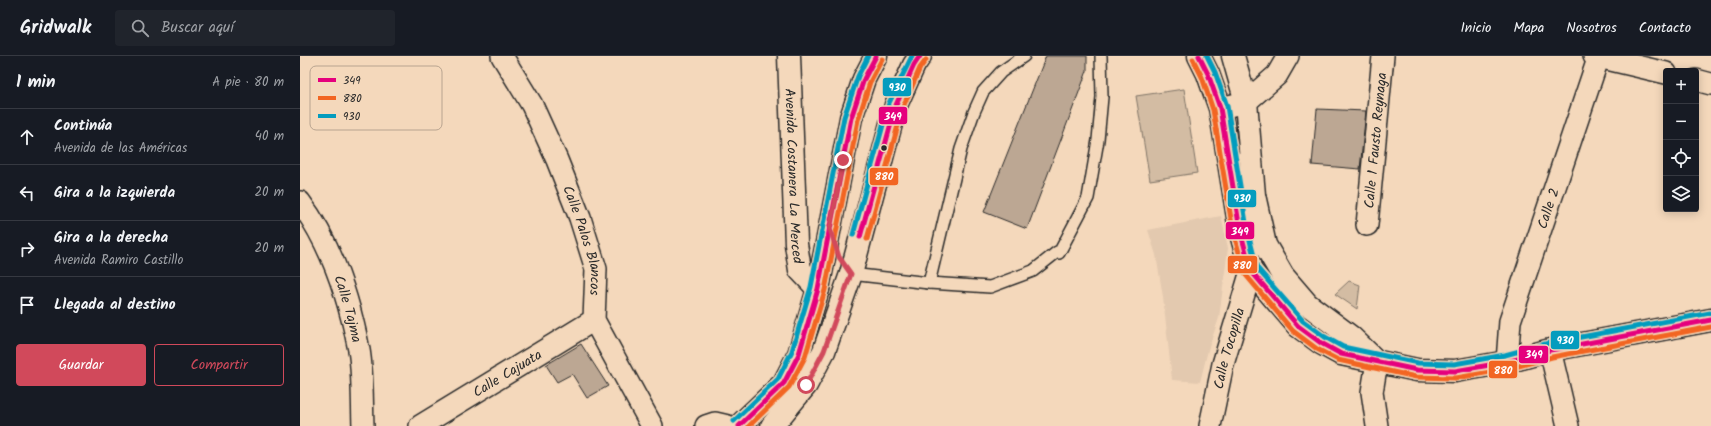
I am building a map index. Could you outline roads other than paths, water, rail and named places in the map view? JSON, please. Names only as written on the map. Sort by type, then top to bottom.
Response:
[{"type":"main road","name":"Avenida Costanera La Merced","points":[[789,56],[796,244],[800,270],[818,289]]},
{"type":"main road","points":[[739,426],[784,383],[799,354],[818,289],[851,118],[864,79],[876,56]]},
{"type":"main road","points":[[772,426],[806,385],[824,351],[851,274],[896,105],[914,65],[920,56]]},
{"type":"main road","points":[[1198,56],[1208,74],[1220,108],[1240,230],[1251,271],[1298,326],[1321,343],[1342,354],[1417,370],[1455,371],[1507,362],[1550,350],[1711,320]]},
{"type":"main road","points":[[1233,56],[1246,102],[1254,195],[1266,245],[1283,276],[1307,304],[1351,336],[1377,362]]},
{"type":"main road","points":[[830,229],[839,257],[851,274]]},
{"type":"street","name":"Calle Palos Blancos","points":[[502,56],[532,105],[557,160],[580,218],[596,269],[594,320]]},
{"type":"street","points":[[1220,108],[1246,102],[1277,75],[1288,56]]},
{"type":"street","name":"Calle 1 Fausto Reynaga","points":[[1367,224],[1383,56]]},
{"type":"street","points":[[1597,56],[1663,72]]},
{"type":"street","name":"Calle 2","points":[[1507,362],[1510,321],[1597,56]]},
{"type":"street","points":[[1699,81],[1711,84]]},
{"type":"street","name":"Calle Tajma","points":[[300,202],[310,216],[339,272],[359,351],[363,426]]},
{"type":"street","name":"Calle Tocopilla","points":[[1210,426],[1223,364],[1251,271]]},
{"type":"street","name":"Calle Cajuata","points":[[420,426],[594,320]]},
{"type":"street","points":[[594,320],[652,426]]},
{"type":"street","points":[[1550,350],[1568,426]]},
{"type":"street","points":[[1377,362],[1372,392],[1377,426]]},
{"type":"street","points":[[706,426],[715,423],[728,426]]},
{"type":"lane","points":[[929,283],[961,149],[974,112],[983,92],[1001,72],[1024,56]]},
{"type":"lane","points":[[851,274],[929,283],[990,287],[1033,271],[1057,252],[1059,253],[1088,198],[1098,140],[1102,97],[1101,56]]}]
